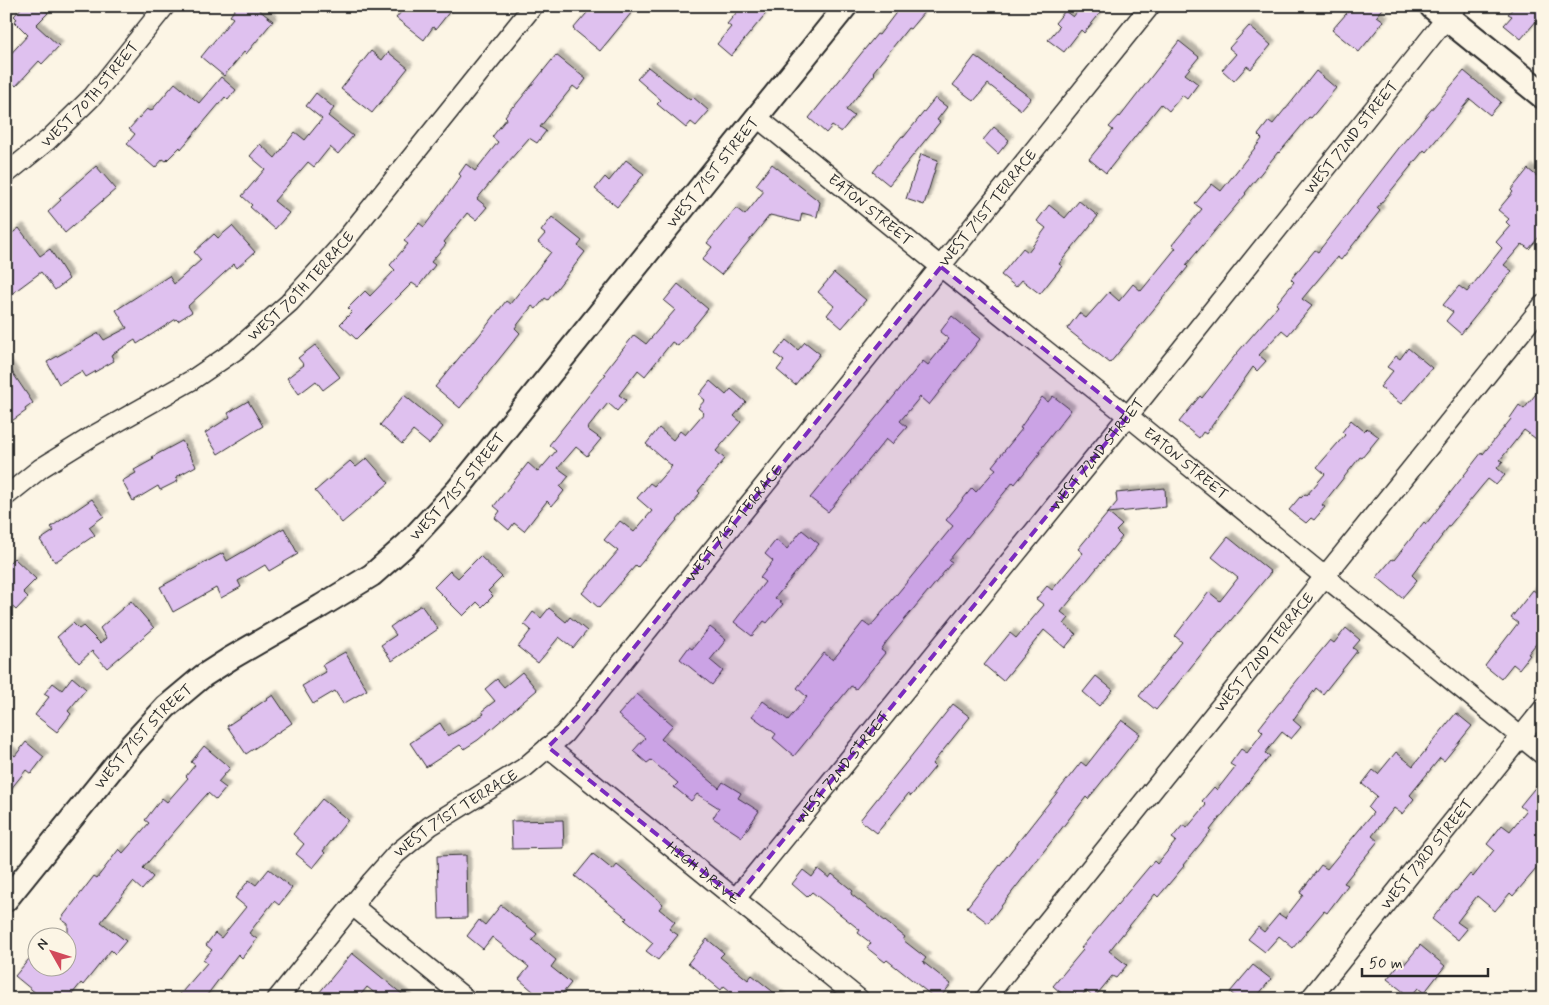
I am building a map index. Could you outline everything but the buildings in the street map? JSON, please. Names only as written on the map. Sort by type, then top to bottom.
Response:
[{"type":"main road","points":[[1445,10],[1543,95]]},
{"type":"street","name":"WEST 70TH STREET","points":[[6,174],[48,140],[93,96],[165,6]]},
{"type":"street","name":"WEST 70TH TERRACE","points":[[6,496],[41,468],[91,437],[192,380],[236,350],[290,303],[338,249],[533,6]]},
{"type":"street","name":"WEST 71ST STREET","points":[[6,900],[132,744],[166,707],[203,676],[231,658],[372,575],[425,526],[458,489],[758,118],[846,6]]},
{"type":"street","name":"WEST 71ST TERRACE","points":[[277,999],[396,854],[430,826],[524,768],[564,734],[1150,6]]},
{"type":"street","name":"WEST 72ND STREET","points":[[736,898],[1128,416],[1445,10]]},
{"type":"street","name":"EATON STREET","points":[[758,118],[1128,416],[1543,755]]},
{"type":"street","name":"WEST 72ND TERRACE","points":[[985,999],[1543,305]]},
{"type":"street","name":"WEST 73RD STREET","points":[[1310,999],[1543,709]]},
{"type":"street","name":"HIGH DRIVE","points":[[548,747],[859,999]]},
{"type":"street","points":[[353,906],[466,999]]},
{"type":"highlighted area","points":[[941,267],[1128,416],[736,898],[548,747],[578,717]]}]
